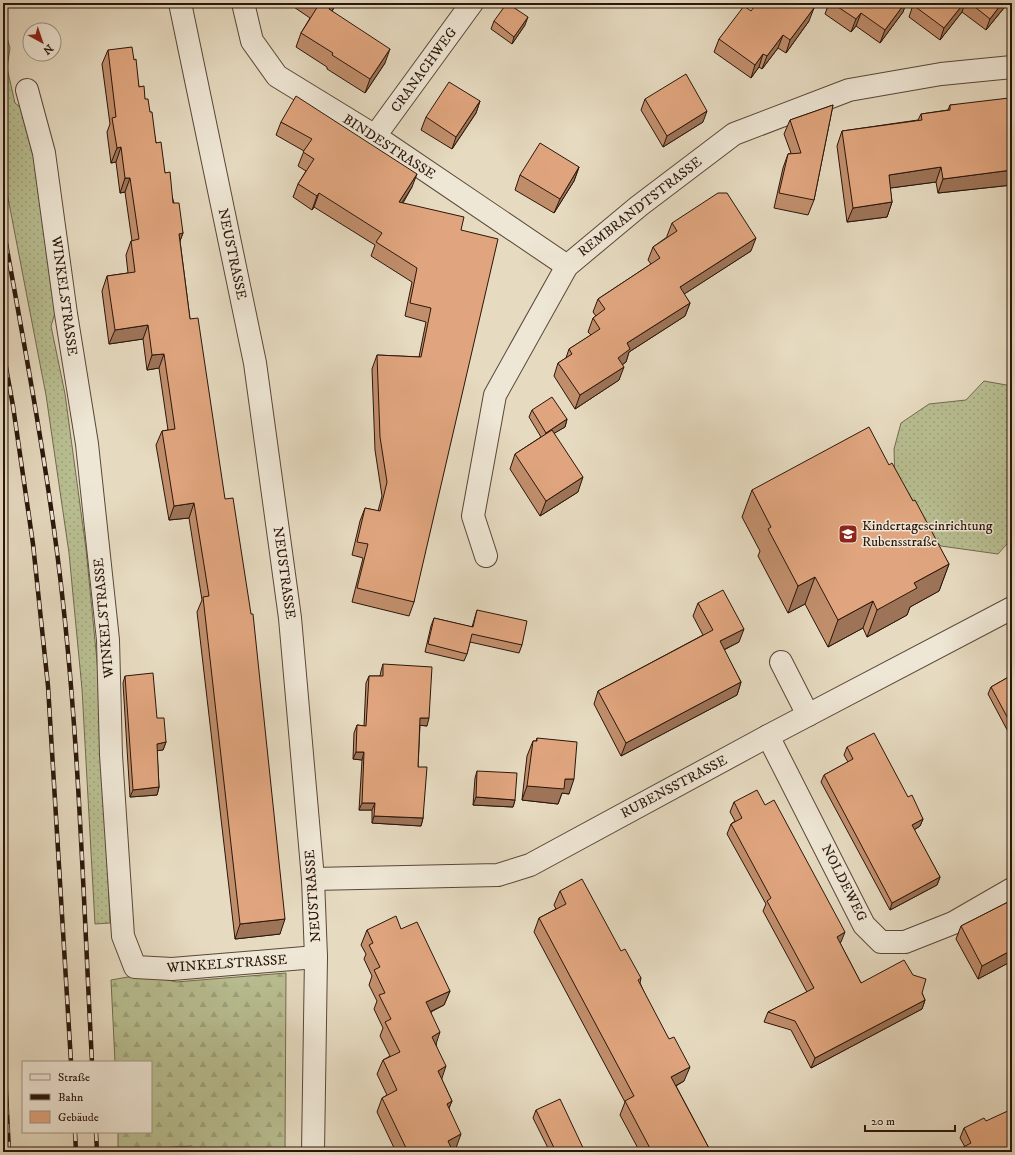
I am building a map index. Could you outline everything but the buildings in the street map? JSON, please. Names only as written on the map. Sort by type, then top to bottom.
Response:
[{"type":"street","name":"NEUSTRASSE","points":[[180,3],[255,363],[290,618],[313,879],[316,957],[313,1152]]},
{"type":"street","name":"BINDESTRASSE","points":[[243,3],[252,41],[277,76],[375,136],[567,266]]},
{"type":"street","name":"CRANACHWEG","points":[[375,136],[472,3]]},
{"type":"street","name":"REMBRANDTSTRASSE","points":[[486,556],[473,516],[495,395],[567,266],[639,206],[734,134],[849,90],[941,74],[1012,67]]},
{"type":"street","name":"WINKELSTRASSE","points":[[27,90],[44,153],[66,314],[88,452],[108,640],[111,755],[122,936],[135,967],[172,969],[316,957]]},
{"type":"street","name":"RUBENSSTRASSE","points":[[313,879],[498,875],[530,865],[768,736],[1012,608]]},
{"type":"street","points":[[781,662],[808,715]]},
{"type":"street","name":"NOLDEWEG","points":[[768,736],[864,925],[881,942],[905,942],[953,923],[1012,889]]},
{"type":"green space","points":[[3,24],[10,48],[7,68],[15,103],[31,116],[59,300],[51,326],[65,394],[86,549],[100,692],[110,923],[95,924],[82,689],[69,553],[46,395],[3,172]]},
{"type":"green space","points":[[984,381],[1012,386],[1012,538],[998,554],[941,546],[916,523],[895,481],[894,449],[901,423],[929,404],[966,400]]},
{"type":"green space","points":[[286,973],[285,1152],[193,1152],[192,1146],[118,1150],[118,1133],[152,1133],[152,1061],[115,1061],[111,980],[145,974],[176,982]]},
{"type":"railway","points":[[3,227],[33,393],[58,560],[65,622],[80,811],[92,1061]]},
{"type":"railway","points":[[3,351],[13,406],[33,544],[48,686],[71,1061]]},
{"type":"railway","points":[[3,1034],[9,1152]]},
{"type":"railway","points":[[75,1133],[76,1152]]},
{"type":"railway","points":[[96,1133],[97,1152]]},
{"type":"place","name":"Kindertageseinrichtung Rubensstraße","points":[[848,534]]}]
